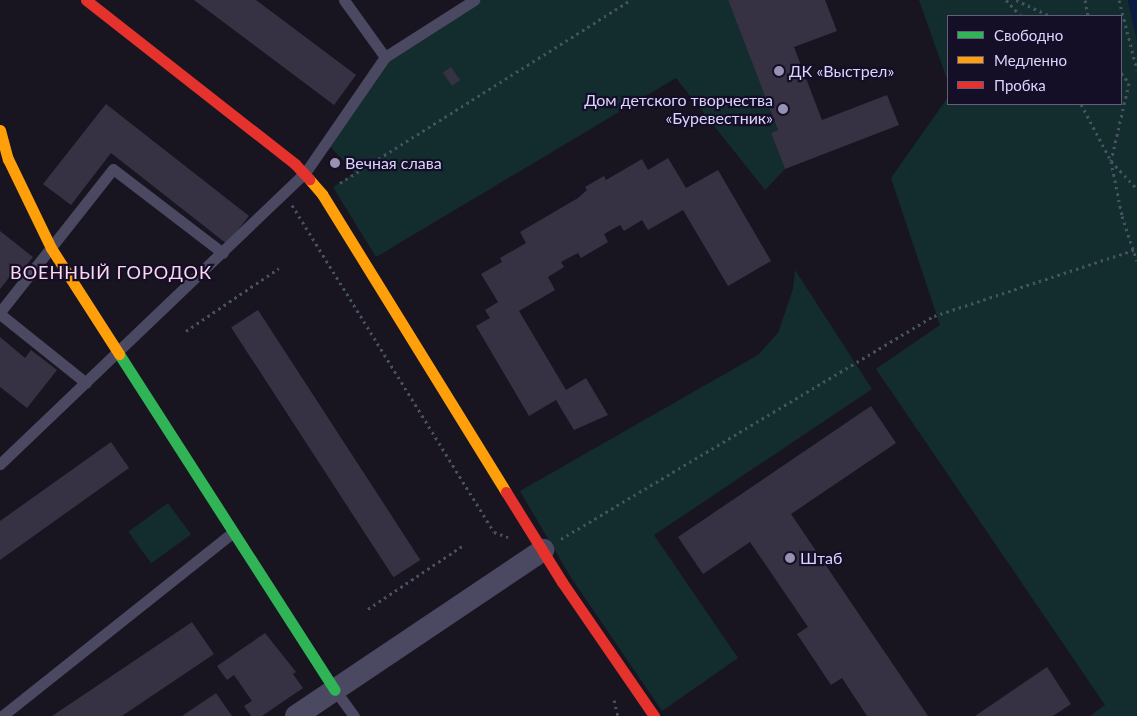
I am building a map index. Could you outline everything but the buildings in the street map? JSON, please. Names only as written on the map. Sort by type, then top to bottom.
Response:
[{"type":"street","points":[[86,0],[304,173],[322,194],[543,550],[654,716]]},
{"type":"street","points":[[0,130],[8,159],[51,248],[336,690]]},
{"type":"street","points":[[296,716],[543,550]]},
{"type":"lane","points":[[344,0],[385,57]]},
{"type":"lane","points":[[0,464],[287,191],[304,173],[385,57],[474,0]]},
{"type":"lane","points":[[0,168],[8,159]]},
{"type":"lane","points":[[86,383],[0,313],[113,169],[223,253]]},
{"type":"lane","points":[[2,716],[233,532]]},
{"type":"lane","points":[[336,690],[354,716]]},
{"type":"path","points":[[322,194],[631,0]]},
{"type":"path","points":[[1006,0],[1020,15]]},
{"type":"path","points":[[1016,0],[1049,15]]},
{"type":"path","points":[[1086,0],[1088,15]]},
{"type":"path","points":[[1119,0],[1137,70]]},
{"type":"path","points":[[1122,74],[1128,83],[1111,161],[1122,216],[1135,250],[1137,261]]},
{"type":"path","points":[[1082,105],[1111,161],[1137,189]]},
{"type":"path","points":[[287,191],[294,210],[494,532],[510,538]]},
{"type":"path","points":[[543,550],[934,316],[1135,250]]},
{"type":"path","points":[[186,331],[279,268]]},
{"type":"path","points":[[368,609],[462,546]]},
{"type":"green space","points":[[474,0],[728,0],[778,130],[771,133],[785,169],[765,190],[676,78],[376,257],[333,187],[355,173],[326,142],[385,57]]},
{"type":"green space","points":[[919,0],[1128,0],[1137,40],[1137,716],[1090,716],[1105,705],[876,369],[940,325],[891,178],[947,98],[947,105],[1122,105],[1122,15],[947,15],[947,79]]},
{"type":"green space","points":[[795,270],[872,389],[654,535],[738,658],[662,711],[570,576],[520,491],[758,355],[778,333],[793,289]]},
{"type":"green space","points":[[168,503],[191,535],[151,563],[128,532]]},
{"type":"water","points":[[1128,0],[1137,0],[1137,40]]},
{"type":"traffic: fast","points":[[119,354],[335,690]]},
{"type":"traffic: slow","points":[[0,130],[8,159],[51,248],[119,354]]},
{"type":"traffic: slow","points":[[309,179],[322,194],[506,492]]},
{"type":"traffic: jam","points":[[86,0],[295,164],[309,179]]},
{"type":"traffic: jam","points":[[506,492],[562,582],[654,716]]},
{"type":"place","name":"ДК «Выстрел»","points":[[779,71]]},
{"type":"place","name":"Дом детского творчества «Буревестник»","points":[[783,109]]},
{"type":"place","name":"Вечная слава","points":[[335,163]]},
{"type":"place","name":"Штаб","points":[[790,558]]},
{"type":"district","name":"ВОЕННЫЙ ГОРОДОК","points":[[111,272]]}]
